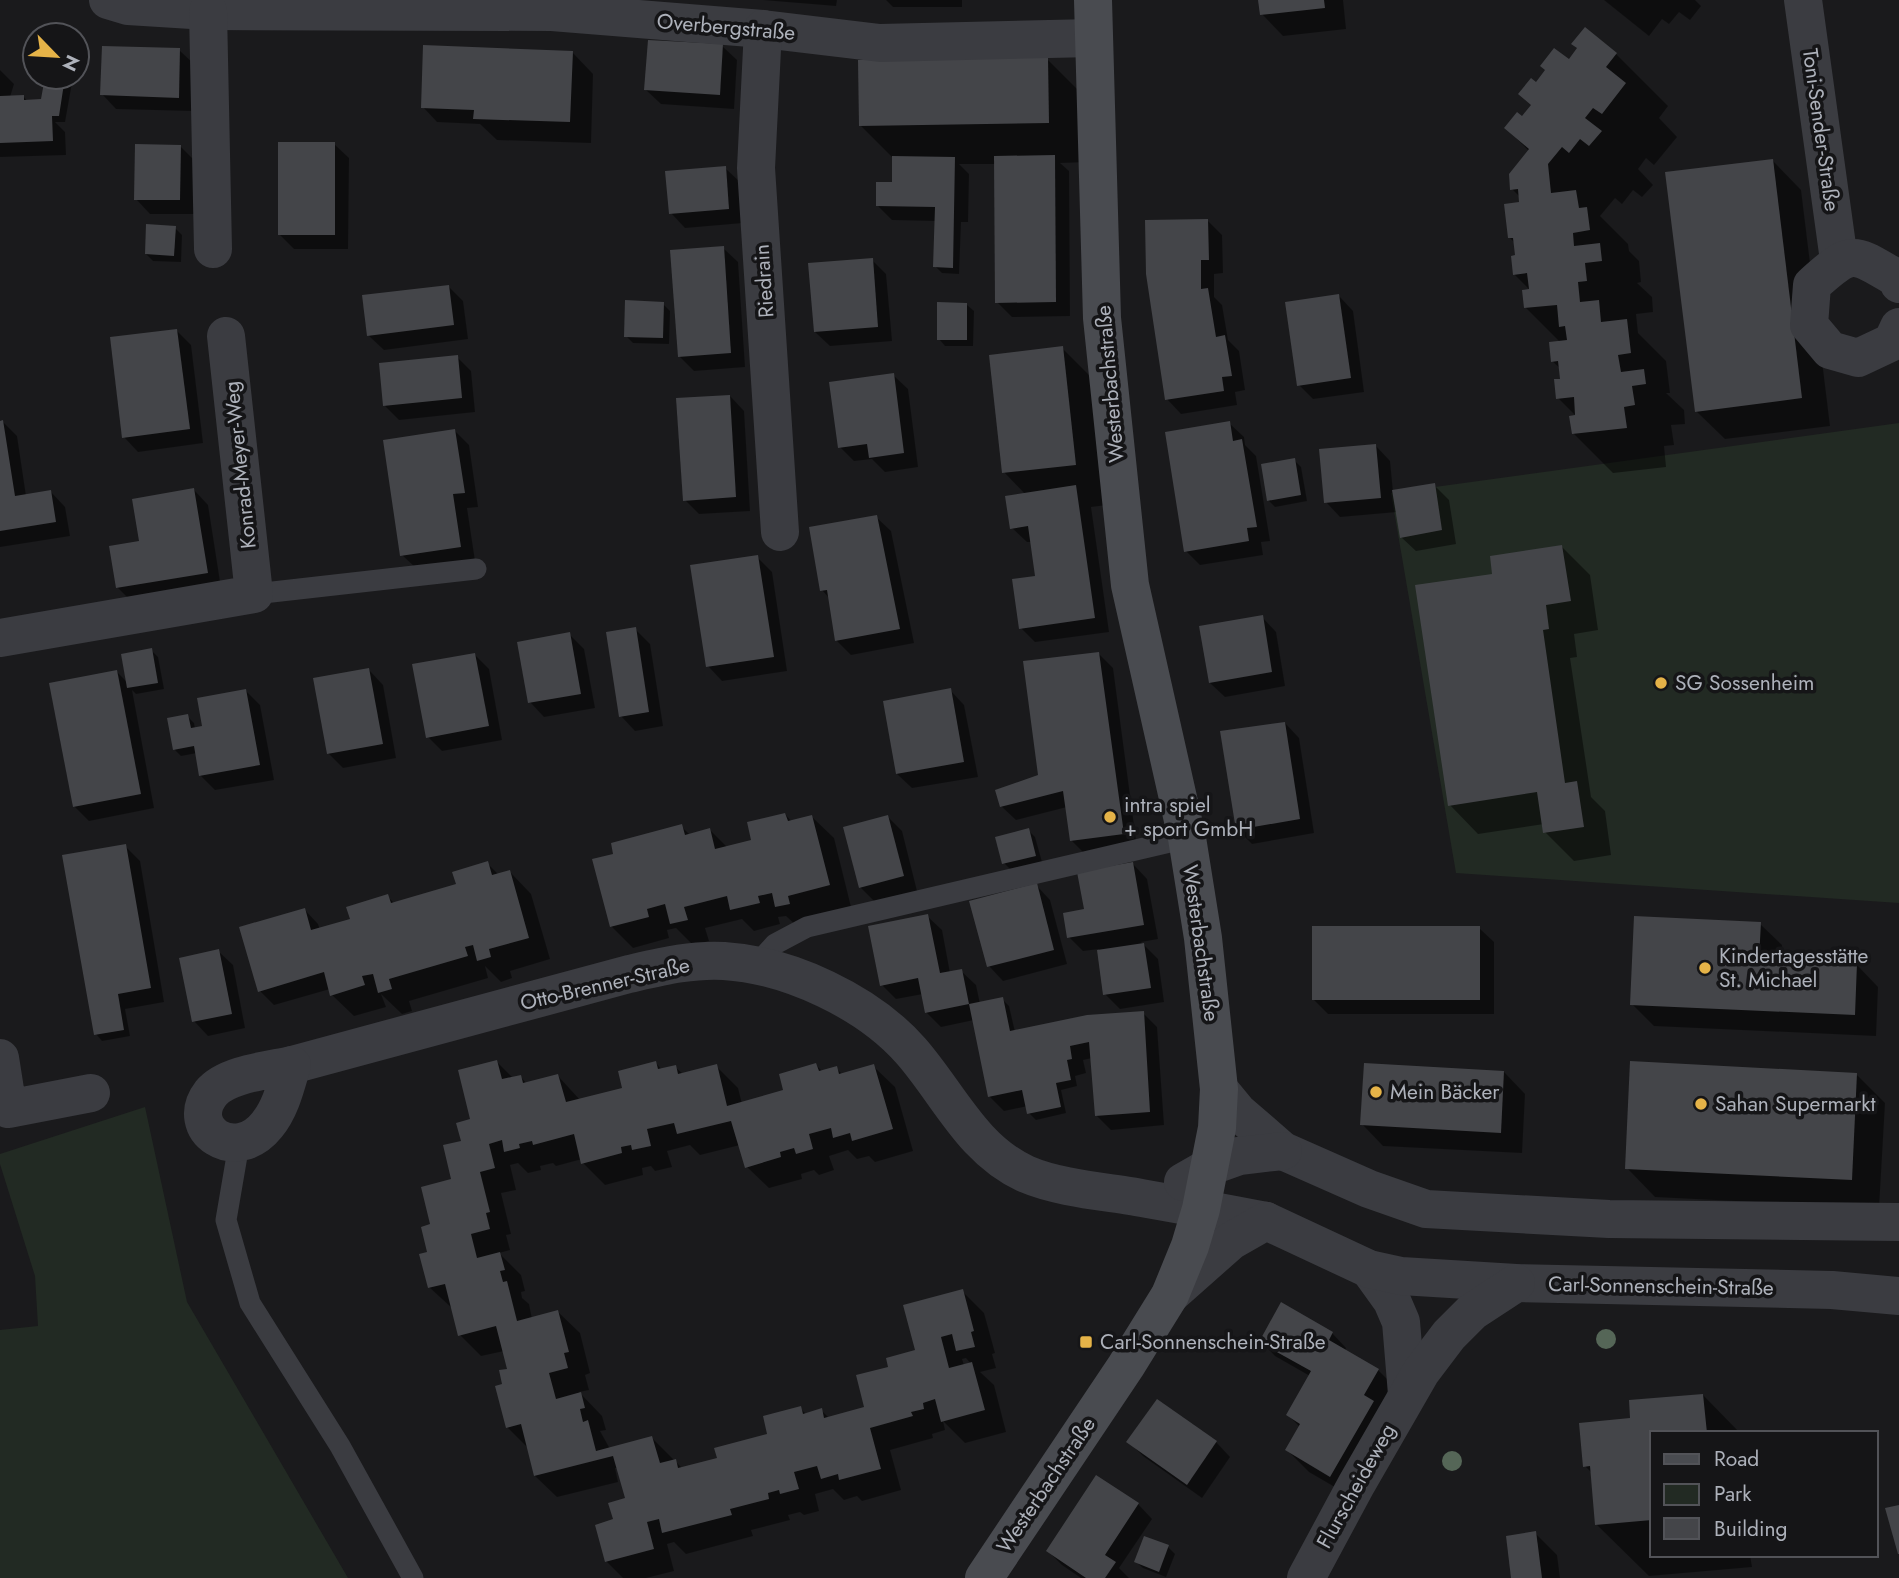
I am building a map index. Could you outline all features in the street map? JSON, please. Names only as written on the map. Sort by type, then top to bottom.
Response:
[{"type":"main road","name":"Westerbachstraße","points":[[984,1578],[1126,1366],[1170,1295],[1190,1246],[1201,1209],[1217,1128],[1219,1089],[1203,938],[1187,838],[1130,585],[1102,318],[1093,0]]},
{"type":"street","name":"Overbergstraße","points":[[108,0],[128,6],[208,10],[325,5],[552,12],[763,29],[880,43],[1093,38]]},
{"type":"street","name":"Toni-Sender-Straße","points":[[1803,0],[1839,260]]},
{"type":"street","points":[[208,10],[213,249]]},
{"type":"street","name":"Riedrain","points":[[763,29],[756,167],[780,531]]},
{"type":"street","points":[[1899,284],[1898,279],[1861,257],[1839,260],[1812,285],[1809,325],[1830,350],[1858,358],[1892,342],[1899,327]]},
{"type":"street","name":"Konrad-Meyer-Weg","points":[[226,336],[254,594]]},
{"type":"street","points":[[0,638],[254,594]]},
{"type":"street","name":"Otto-Brenner-Straße","points":[[239,1144],[224,1142],[213,1136],[204,1122],[204,1107],[212,1092],[239,1077],[629,974],[677,963],[723,961],[784,972],[853,1005],[911,1051],[965,1125],[1005,1161],[1027,1174],[1049,1181],[1201,1209]]},
{"type":"street","points":[[0,1058],[8,1109],[91,1093]]},
{"type":"street","points":[[239,1144],[255,1137],[267,1125],[281,1100],[292,1065]]},
{"type":"street","points":[[1219,1089],[1238,1112],[1283,1152],[1413,1205],[1441,1211],[1609,1219],[1899,1222]]},
{"type":"street","points":[[1211,1166],[1239,1156],[1283,1152]]},
{"type":"street","name":"Otto-Brenner-Straße","points":[[1137,1198],[1178,1184],[1211,1166]]},
{"type":"street","name":"Carl-Sonnenschein-Straße","points":[[1211,1166],[1225,1186],[1266,1221]]},
{"type":"street","name":"Carl-Sonnenschein-Straße","points":[[1201,1209],[1266,1221],[1369,1269],[1401,1276],[1516,1283],[1832,1290],[1899,1297]]},
{"type":"street","points":[[1170,1295],[1231,1241],[1266,1221]]},
{"type":"street","points":[[1369,1269],[1392,1301],[1401,1322],[1407,1394]]},
{"type":"street","name":"Flurscheideweg","points":[[1306,1578],[1407,1394],[1449,1335],[1472,1312],[1516,1283]]},
{"type":"lane","points":[[254,594],[476,569]]},
{"type":"lane","points":[[756,965],[775,944],[807,927],[1187,838]]},
{"type":"lane","points":[[239,1144],[226,1220],[250,1303],[340,1446],[413,1578]]},
{"type":"green space","name":"SG Sossenheim","points":[[1899,423],[1899,903],[1456,873],[1391,493]]},
{"type":"green space","points":[[145,1107],[187,1302],[348,1578],[0,1578],[0,1330],[38,1326],[35,1276],[0,1164],[0,1154]]},
{"type":"building","points":[[1258,0],[1324,0],[1325,8],[1260,15]]},
{"type":"building","points":[[1585,27],[1617,53],[1606,67],[1626,83],[1602,114],[1593,108],[1585,118],[1602,131],[1589,146],[1580,139],[1569,153],[1562,147],[1548,164],[1551,193],[1576,190],[1579,208],[1587,207],[1590,230],[1573,233],[1574,246],[1600,243],[1602,261],[1585,263],[1587,281],[1578,282],[1580,302],[1599,300],[1601,322],[1627,319],[1631,353],[1618,355],[1621,372],[1644,369],[1646,384],[1632,386],[1635,405],[1624,407],[1627,428],[1572,434],[1569,416],[1575,415],[1574,397],[1556,399],[1554,379],[1560,379],[1558,361],[1551,362],[1549,342],[1567,340],[1565,326],[1559,327],[1557,305],[1524,308],[1522,290],[1529,289],[1527,273],[1513,275],[1513,238],[1508,238],[1504,204],[1519,202],[1518,189],[1510,190],[1509,174],[1529,149],[1504,128],[1517,112],[1522,116],[1531,105],[1518,94],[1531,78],[1536,82],[1545,70],[1540,66],[1554,48],[1569,59],[1577,48],[1571,44]]},
{"type":"building","points":[[648,40],[723,44],[720,95],[644,90]]},
{"type":"building","points":[[423,45],[573,51],[570,122],[473,119],[474,110],[421,108]]},
{"type":"building","points":[[102,46],[180,48],[179,98],[100,95]]},
{"type":"building","points":[[1048,57],[1049,123],[859,126],[858,60]]},
{"type":"building","points":[[42,91],[63,91],[59,116],[52,116],[53,141],[0,143],[0,96],[24,95],[24,100],[41,99]]},
{"type":"building","points":[[278,142],[335,142],[335,235],[278,235]]},
{"type":"building","points":[[135,144],[181,145],[180,200],[134,200]]},
{"type":"building","points":[[1055,155],[1056,302],[995,303],[994,156]]},
{"type":"building","points":[[892,156],[955,157],[953,268],[933,267],[935,207],[876,206],[876,182],[892,182]]},
{"type":"building","points":[[1773,159],[1802,398],[1695,412],[1665,172]]},
{"type":"building","points":[[726,166],[729,209],[669,214],[665,171]]},
{"type":"building","points":[[1208,219],[1209,260],[1201,260],[1201,289],[1208,288],[1216,337],[1225,335],[1232,376],[1222,377],[1224,391],[1165,400],[1146,274],[1145,220]]},
{"type":"building","points":[[146,224],[176,226],[174,256],[145,254]]},
{"type":"building","points":[[724,246],[731,353],[678,357],[670,250]]},
{"type":"building","points":[[873,258],[878,327],[814,332],[808,263]]},
{"type":"building","points":[[449,285],[454,325],[367,336],[362,295]]},
{"type":"building","points":[[1339,294],[1351,378],[1297,386],[1285,302]]},
{"type":"building","points":[[625,300],[664,302],[663,338],[624,337]]},
{"type":"building","points":[[937,302],[967,303],[967,340],[937,340]]},
{"type":"building","points":[[177,329],[190,429],[122,438],[110,337]]},
{"type":"building","points":[[1063,346],[1076,465],[1002,473],[989,355]]},
{"type":"building","points":[[458,355],[462,398],[383,406],[379,363]]},
{"type":"building","points":[[894,373],[904,453],[869,458],[867,444],[838,448],[829,382]]},
{"type":"building","points":[[730,395],[736,497],[683,501],[676,398]]},
{"type":"building","points":[[3,420],[15,496],[51,490],[56,522],[0,531],[0,421]]},
{"type":"building","points":[[1230,421],[1233,441],[1242,439],[1257,527],[1247,528],[1249,541],[1184,552],[1165,432]]},
{"type":"building","points":[[455,429],[465,493],[453,494],[461,547],[400,556],[383,440]]},
{"type":"building","points":[[1376,444],[1381,498],[1324,503],[1319,449]]},
{"type":"building","points":[[1295,458],[1301,495],[1267,501],[1261,464]]},
{"type":"building","points":[[1435,483],[1442,530],[1400,538],[1392,490]]},
{"type":"building","points":[[1076,485],[1095,618],[1019,629],[1012,579],[1035,576],[1028,526],[1010,529],[1005,496]]},
{"type":"building","points":[[194,488],[208,573],[116,588],[109,546],[139,541],[132,499]]},
{"type":"building","points":[[877,515],[900,629],[835,641],[827,590],[820,591],[809,527]]},
{"type":"building","points":[[1562,545],[1571,601],[1546,605],[1549,629],[1543,630],[1565,783],[1577,781],[1584,827],[1543,833],[1537,792],[1448,806],[1415,585],[1492,574],[1490,556]]},
{"type":"building","points":[[758,555],[774,657],[706,667],[690,565]]},
{"type":"building","points":[[1263,615],[1272,672],[1209,683],[1199,626]]},
{"type":"building","points":[[636,627],[649,712],[619,717],[606,632]]},
{"type":"building","points":[[570,632],[581,694],[528,703],[517,642]]},
{"type":"building","points":[[152,648],[158,683],[127,688],[121,654]]},
{"type":"building","points":[[1099,652],[1124,834],[1070,841],[1063,791],[1000,807],[995,790],[1038,775],[1023,661]]},
{"type":"building","points":[[475,653],[489,726],[426,738],[412,664]]},
{"type":"building","points":[[369,668],[383,744],[327,754],[313,678]]},
{"type":"building","points":[[117,670],[141,794],[73,807],[49,683]]},
{"type":"building","points":[[951,688],[964,762],[896,774],[883,701]]},
{"type":"building","points":[[246,689],[260,765],[199,776],[194,746],[173,750],[167,718],[188,714],[191,728],[202,726],[197,698]]},
{"type":"building","points":[[1285,722],[1300,819],[1236,830],[1220,731]]},
{"type":"building","points":[[785,813],[788,821],[812,815],[830,885],[788,896],[790,904],[775,907],[772,893],[758,896],[760,903],[730,910],[727,896],[684,907],[688,920],[670,924],[665,904],[647,909],[649,917],[610,927],[592,859],[613,854],[611,843],[682,824],[685,835],[710,828],[715,849],[751,840],[747,822]]},
{"type":"building","points":[[888,815],[904,876],[859,888],[843,827]]},
{"type":"building","points":[[1029,828],[1036,856],[1002,864],[995,837]]},
{"type":"building","points":[[126,844],[151,988],[118,994],[124,1030],[94,1035],[62,855]]},
{"type":"building","points":[[488,861],[492,875],[510,870],[529,938],[489,949],[491,957],[477,961],[473,945],[465,947],[468,956],[389,979],[392,989],[378,993],[373,974],[362,976],[365,985],[330,996],[324,972],[258,992],[239,927],[305,908],[311,930],[350,919],[346,907],[388,894],[391,903],[456,884],[452,872]]},
{"type":"building","points":[[1133,862],[1144,925],[1067,938],[1063,913],[1084,909],[1077,872]]},
{"type":"building","points":[[1037,883],[1054,950],[987,967],[969,901]]},
{"type":"building","points":[[928,914],[940,973],[962,969],[969,1004],[925,1013],[918,978],[880,986],[868,926]]},
{"type":"building","points":[[1634,916],[1761,922],[1759,959],[1857,963],[1855,1015],[1630,1005]]},
{"type":"building","points":[[1312,926],[1480,926],[1480,1000],[1312,1000]]},
{"type":"building","points":[[1144,943],[1151,988],[1103,995],[1097,950]]},
{"type":"building","points":[[219,949],[232,1014],[192,1022],[179,958]]},
{"type":"building","points":[[1003,997],[1010,1031],[1087,1015],[1144,1011],[1150,1112],[1095,1116],[1089,1042],[1070,1046],[1072,1059],[1067,1060],[1071,1080],[1056,1083],[1061,1107],[1027,1114],[1022,1090],[988,1097],[969,1004]]},
{"type":"building","points":[[497,1060],[502,1079],[521,1075],[523,1083],[558,1074],[566,1102],[622,1088],[618,1071],[656,1061],[658,1069],[676,1065],[678,1074],[717,1064],[727,1106],[783,1090],[779,1074],[816,1063],[819,1071],[837,1066],[839,1074],[874,1064],[893,1129],[852,1141],[850,1133],[833,1138],[831,1128],[809,1134],[813,1149],[796,1154],[794,1148],[780,1152],[781,1157],[745,1168],[731,1121],[677,1134],[674,1123],[647,1129],[651,1146],[632,1150],[631,1145],[621,1147],[622,1153],[581,1164],[574,1134],[533,1145],[532,1141],[519,1144],[520,1148],[504,1152],[502,1140],[489,1144],[495,1168],[480,1172],[490,1212],[486,1213],[490,1229],[471,1234],[477,1258],[500,1252],[505,1270],[500,1271],[503,1282],[507,1281],[517,1321],[558,1310],[569,1352],[564,1353],[568,1368],[549,1373],[556,1399],[581,1392],[585,1408],[580,1409],[583,1422],[588,1420],[596,1451],[652,1436],[660,1463],[676,1459],[678,1468],[717,1458],[714,1448],[767,1434],[763,1416],[801,1406],[803,1414],[822,1408],[824,1418],[864,1407],[856,1375],[888,1367],[886,1358],[915,1350],[903,1305],[963,1289],[974,1331],[971,1332],[975,1347],[956,1351],[952,1334],[941,1337],[949,1368],[972,1362],[985,1410],[941,1422],[935,1399],[923,1403],[924,1409],[911,1412],[913,1416],[870,1428],[881,1469],[839,1480],[838,1474],[821,1479],[817,1466],[794,1472],[799,1489],[780,1494],[779,1490],[768,1493],[769,1499],[730,1509],[732,1515],[662,1533],[659,1519],[647,1522],[654,1549],[605,1562],[595,1525],[613,1519],[608,1503],[625,1498],[613,1456],[534,1476],[521,1424],[506,1428],[495,1386],[502,1384],[499,1370],[507,1369],[496,1326],[458,1336],[445,1284],[428,1288],[419,1254],[427,1252],[421,1227],[430,1224],[421,1187],[451,1179],[443,1145],[461,1141],[456,1123],[470,1119],[458,1070]]},
{"type":"building","points":[[1630,1061],[1857,1073],[1852,1180],[1625,1169]]},
{"type":"building","points":[[1364,1063],[1504,1071],[1501,1133],[1360,1125]]},
{"type":"building","points":[[1281,1302],[1333,1332],[1329,1340],[1379,1369],[1364,1395],[1374,1401],[1330,1477],[1285,1450],[1300,1424],[1286,1415],[1311,1371],[1259,1342]]},
{"type":"building","points":[[1703,1394],[1707,1431],[1650,1431],[1650,1520],[1595,1525],[1590,1466],[1583,1467],[1579,1423],[1630,1418],[1629,1400]]},
{"type":"building","points":[[1157,1399],[1217,1441],[1187,1485],[1126,1442]]},
{"type":"building","points":[[1096,1475],[1139,1503],[1105,1555],[1116,1562],[1105,1578],[1086,1578],[1046,1551]]},
{"type":"building","points":[[1899,1505],[1899,1554],[1898,1554],[1885,1508]]},
{"type":"building","points":[[1536,1531],[1542,1578],[1511,1578],[1506,1536]]},
{"type":"building","points":[[1144,1536],[1169,1545],[1159,1572],[1134,1562]]},
{"type":"place","name":"SG Sossenheim","points":[[1661,683]]},
{"type":"place","name":"intra spiel + sport GmbH","points":[[1110,817]]},
{"type":"place","name":"Kindertagesstätte St. Michael","points":[[1705,968]]},
{"type":"place","name":"Mein Bäcker","points":[[1376,1092]]},
{"type":"place","name":"Sahan Supermarkt","points":[[1701,1104]]},
{"type":"place","name":"Carl-Sonnenschein-Straße","points":[[1086,1342]]}]
